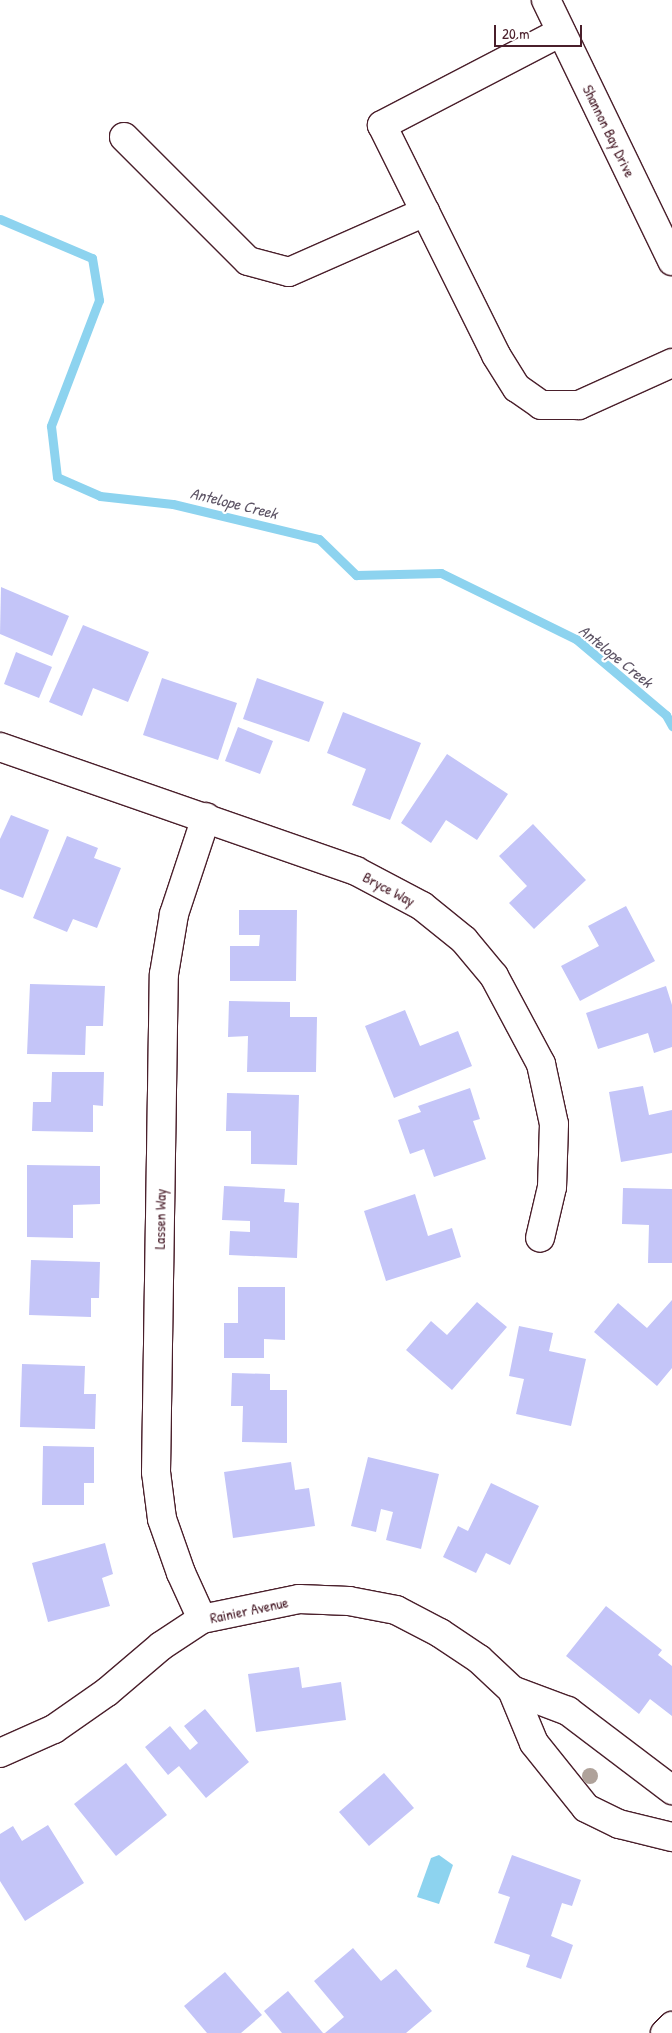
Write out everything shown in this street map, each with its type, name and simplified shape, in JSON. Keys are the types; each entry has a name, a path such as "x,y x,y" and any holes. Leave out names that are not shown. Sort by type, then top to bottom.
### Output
{"street":[{"name":"Shannon Bay Drive","path":"546,0 672,261"},
{"path":"561,32 382,125 496,355 517,388 541,406 579,404 672,363"},
{"path":"124,137 248,261 289,272 425,212"},
{"name":"Bryce Way","path":"0,747 206,816 356,871 422,906 464,940 494,976 541,1064 554,1124 552,1187 540,1238"},
{"name":"Lassen Way","path":"202,1619 181,1574 162,1519 156,1472 164,974 174,914 206,816"},
{"name":"Rainier Avenue","path":"0,1753 54,1729 107,1692 161,1646 202,1619 299,1599 349,1601 396,1610 440,1633 479,1659 512,1690 568,1711 672,1790"},
{"name":"Rainier Avenue","path":"512,1690 534,1743 586,1808 619,1824 672,1837"},
{"path":"666,2033 672,2026"}],"water":[{"path":"439,1855 453,1865 439,1904 417,1897 431,1858"}],"building":[{"path":"1,587 69,616 52,656 0,634"},
{"path":"83,625 149,652 128,702 93,688 82,716 49,702"},
{"path":"16,652 52,667 39,698 4,684"},
{"path":"162,678 237,703 218,760 143,735"},
{"path":"257,678 324,702 309,742 243,719"},
{"path":"343,712 421,743 390,820 352,805 366,769 327,753"},
{"path":"238,727 273,741 260,774 225,761"},
{"path":"447,754 508,794 477,840 446,820 431,843 401,823"},
{"path":"11,815 49,830 23,898 0,889 0,839"},
{"path":"533,824 586,880 534,929 509,903 527,886 499,856"},
{"path":"67,836 98,848 94,858 121,868 97,928 73,919 67,932 33,918"},
{"path":"626,906 655,961 580,1001 561,966 599,946 588,926"},
{"path":"239,910 297,910 296,981 230,981 230,946 259,946 260,935 239,935"},
{"path":"30,984 105,986 103,1026 86,1026 85,1055 27,1054"},
{"path":"666,986 672,1005 672,1047 654,1053 648,1033 598,1049 586,1013"},
{"path":"229,1001 290,1002 290,1017 317,1017 316,1072 247,1072 248,1036 228,1037"},
{"path":"405,1010 420,1046 458,1031 472,1066 394,1098 365,1026"},
{"path":"52,1072 104,1072 103,1106 93,1105 93,1132 32,1131 33,1102 51,1102"},
{"path":"643,1086 649,1115 672,1110 672,1153 621,1162 609,1092"},
{"path":"470,1088 480,1119 473,1121 486,1159 434,1177 424,1149 410,1154 398,1120 421,1112 418,1106"},
{"path":"227,1093 299,1095 297,1165 251,1164 251,1131 226,1131"},
{"path":"27,1165 100,1166 100,1204 73,1205 73,1238 27,1237"},
{"path":"224,1186 285,1189 284,1202 299,1203 297,1258 229,1255 230,1231 250,1232 250,1221 222,1220"},
{"path":"623,1188 672,1189 672,1263 648,1263 649,1225 622,1224"},
{"path":"415,1194 428,1236 452,1228 461,1257 386,1281 364,1211"},
{"path":"31,1260 100,1262 99,1298 91,1298 91,1317 29,1315"},
{"path":"238,1287 285,1287 285,1340 264,1339 264,1358 224,1358 224,1323 238,1323"},
{"path":"672,1300 672,1368 657,1386 594,1332 618,1303 647,1328"},
{"path":"477,1302 507,1327 452,1390 406,1350 431,1321 447,1335"},
{"path":"519,1326 553,1333 549,1351 586,1359 571,1426 516,1414 524,1379 509,1376"},
{"path":"22,1364 85,1366 84,1394 96,1394 95,1429 20,1427"},
{"path":"232,1373 270,1374 270,1390 287,1390 287,1443 242,1442 243,1406 231,1406"},
{"path":"43,1446 94,1447 94,1483 84,1483 84,1505 42,1505"},
{"path":"368,1457 439,1474 421,1549 386,1540 393,1512 381,1509 376,1532 351,1526"},
{"path":"291,1462 295,1490 309,1488 315,1526 233,1538 224,1472"},
{"path":"491,1483 539,1506 510,1565 486,1553 476,1573 443,1557 458,1526 468,1531"},
{"path":"105,1543 113,1574 102,1578 110,1606 48,1622 32,1563"},
{"path":"606,1606 662,1650 658,1655 672,1666 672,1716 650,1699 639,1714 566,1656"},
{"path":"299,1667 302,1688 341,1682 346,1720 256,1732 248,1674"},
{"path":"205,1709 249,1762 206,1798 179,1766 168,1775 145,1747 170,1726 190,1750 198,1743 184,1726"},
{"path":"126,1763 167,1815 116,1856 74,1804"},
{"path":"384,1773 414,1808 369,1846 339,1812"},
{"path":"48,1825 84,1883 25,1921 0,1881 0,1834 13,1826 22,1841"},
{"path":"512,1855 581,1880 572,1906 562,1903 551,1936 573,1945 561,1979 526,1967 530,1955 494,1943 510,1897 498,1893"},
{"path":"353,1948 381,1981 396,1969 432,2011 406,2033 325,2033 344,2017 314,1981"},
{"path":"225,1972 262,2015 241,2033 207,2033 184,2006"},
{"path":"288,1991 323,2033 282,2033 264,2011"}],"waterway":[{"name":"Antelope Creek","path":"0,219 92,258 99,300 51,426 57,477 100,496 173,504 319,539 356,575 441,573 576,639 666,715 672,726"}]}
